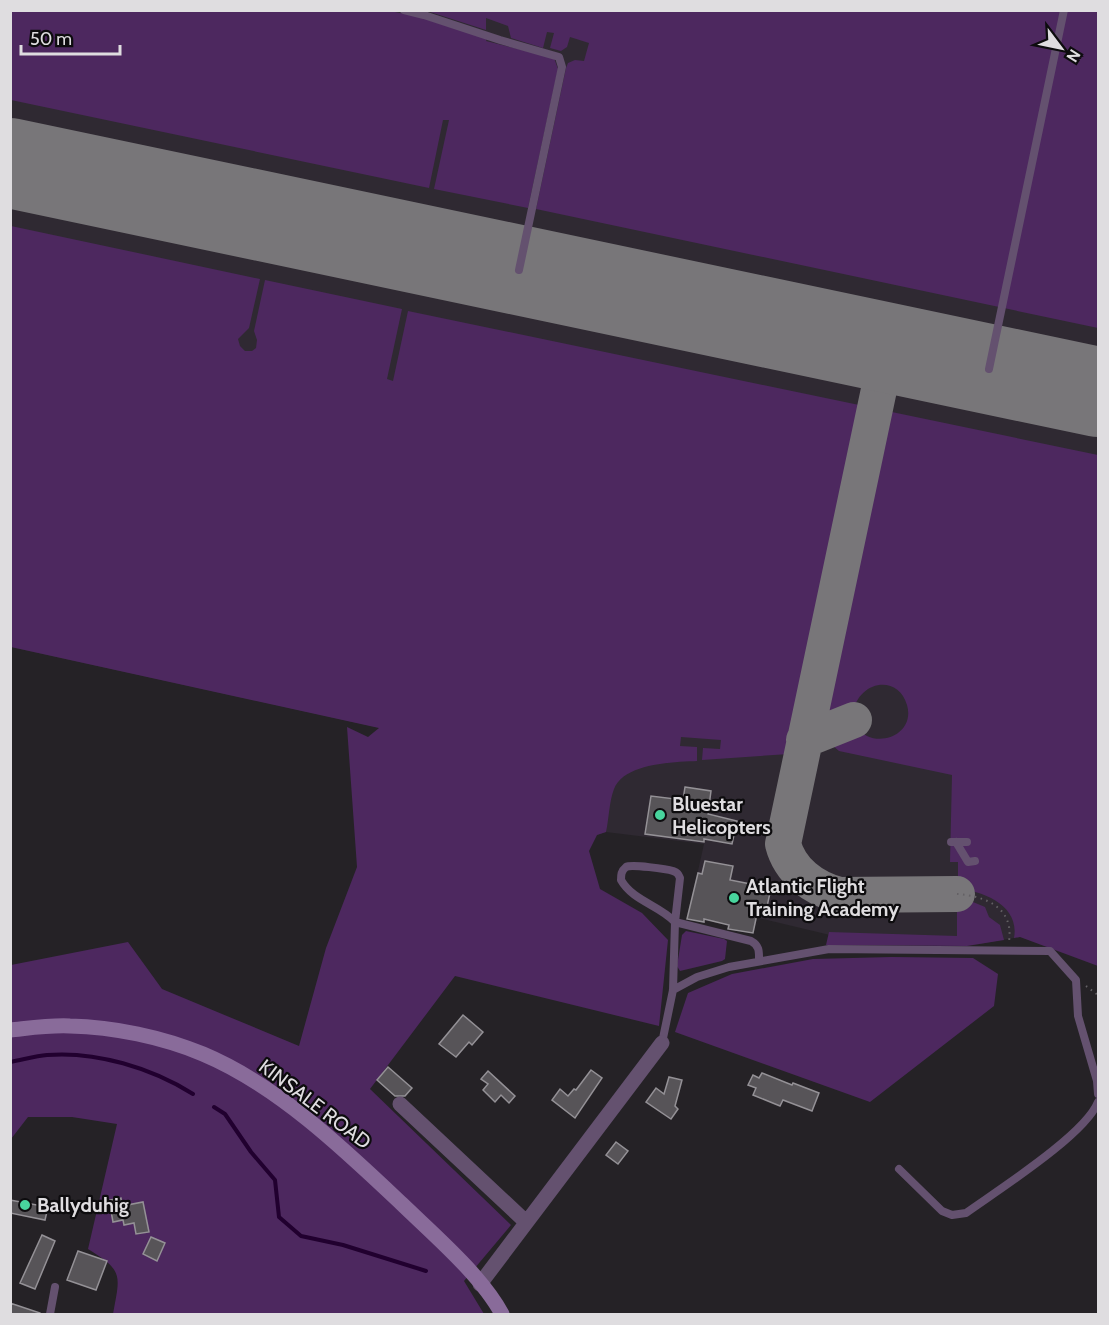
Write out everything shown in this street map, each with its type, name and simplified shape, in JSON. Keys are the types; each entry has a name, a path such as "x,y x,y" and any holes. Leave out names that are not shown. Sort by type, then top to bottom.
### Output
{"main road":[{"name":"KINSALE ROAD","path":"10,1030 69,1026 139,1035 203,1054 236,1071 278,1098 374,1176 450,1250 480,1284 502,1314"}],"street":[{"path":"480,1284 663,1043"},
{"path":"400,1104 526,1222"}],"lane":[{"path":"404,10 559,57 562,67 519,270"},
{"path":"989,369 1064,10"},
{"path":"967,842 953,842 968,862 975,861"},
{"path":"663,1043 673,990 675,922 680,878 672,871 631,865 624,868 621,880 631,893 668,914 675,922 752,941 759,949 759,961"},
{"path":"673,990 697,977 729,967 829,949 1050,951 1076,980 1078,1016 1097,1081 1098,1094"},
{"path":"898,1169 942,1211 952,1215 966,1213 1060,1144 1095,1112 1098,1102"},
{"path":"50,1314 55,1287"}],"path":[{"path":"957,894 972,895 987,901 1004,913 1010,926 1007,951"}],"shaded area":[{"path":"11,11 1098,11 1098,725 1020,937 979,944 830,935 691,902 704,844 606,832 597,835 380,728 11,647"},
{"path":"11,11 395,11 422,17 487,38 486,41 554,58 558,69 528,208 434,189 449,120 443,120 429,188 11,100"},
{"path":"427,11 1098,11 1098,328 536,209 566,68 568,63 575,60 584,61 589,43 570,37 567,47 561,51 550,48 554,33 547,32 543,48 511,38 508,26 486,18 486,30"},
{"path":"11,226 260,279 249,328 238,339 245,351 252,351 256,348 257,340 254,331 265,280 402,309 387,379 393,381 408,311 864,406 789,754 702,760 703,748 720,749 721,740 681,737 680,746 697,747 697,761 651,766 639,769 619,780 612,794 606,832 597,835 589,851 600,889 642,913 668,940 659,1026 455,976 370,1089 511,1225 464,1281 484,1314 113,1314 117,1275 108,1263 88,1249 117,1124 72,1117 28,1117 11,1139 11,965 128,942 162,989 299,1046 326,948 357,867 347,727 368,737 379,728 11,647"},
{"path":"887,411 1098,455 1098,966 1020,937 1014,938 1011,917 998,902 979,893 958,889 958,862 950,862 952,775 839,751 824,738 856,727 873,738 892,737 900,732 908,716 907,705 902,695 895,688 878,685 862,694 853,714 848,717 821,727 819,719"},
{"path":"957,900 973,902 985,907 989,917 1000,925 1004,940 967,946 826,945 829,932 957,936"},
{"path":"686,931 727,941 725,959 680,971 677,966 682,935"},
{"path":"973,958 998,974 994,1006 870,1102 675,1032 688,993 732,974 813,959"}],"building":[{"path":"685,787 711,791 708,814 737,821 732,844 645,834 651,796 683,800"},
{"path":"705,861 733,866 730,880 771,888 765,916 757,914 753,933 728,929 729,925 704,919 704,922 687,919 698,873 702,874"},
{"path":"463,1015 483,1032 472,1045 469,1042 456,1057 439,1044"},
{"path":"388,1067 412,1088 405,1096 395,1096 377,1080"},
{"path":"591,1070 602,1078 575,1118 552,1100 560,1089 568,1096 574,1089 576,1090"},
{"path":"488,1071 515,1096 509,1103 501,1095 495,1102 483,1090 488,1084 481,1079"},
{"path":"762,1073 819,1093 812,1111 783,1100 780,1106 753,1095 756,1088 748,1085 753,1075 759,1078"},
{"path":"669,1077 682,1080 675,1106 678,1109 671,1119 646,1102 656,1088 664,1094"},
{"path":"616,1142 628,1151 618,1164 606,1155"},
{"path":"121,1198 122,1206 143,1202 149,1232 136,1234 134,1223 124,1225 123,1220 113,1222 109,1200"},
{"name":"Ballyduhig","path":"10,1200 48,1207 45,1220 10,1213"},
{"path":"42,1235 55,1241 35,1289 20,1283"},
{"path":"151,1237 165,1243 157,1261 143,1254"},
{"path":"78,1251 107,1261 96,1290 67,1280"},
{"path":"10,1303 40,1313 40,1314 10,1314"}],"waterway":[{"path":"10,1062 38,1056 66,1054 104,1059 160,1076 193,1094"},
{"path":"214,1107 225,1114 251,1152 275,1180 279,1217 301,1236 343,1245 426,1271"}],"taxiway":[{"path":"855,340 872,357 878,367 881,380 783,844 791,862 804,877 820,888 839,895 957,894"},
{"path":"881,380 899,364 922,354"},
{"path":"804,740 854,720"}],"runway":[{"path":"10,163 1098,392"}],"place":[{"name":"Bluestar Helicopters","path":"660,815"},
{"name":"Atlantic Flight Training Academy","path":"734,898"},
{"name":"Ballyduhig","path":"25,1205"}]}
